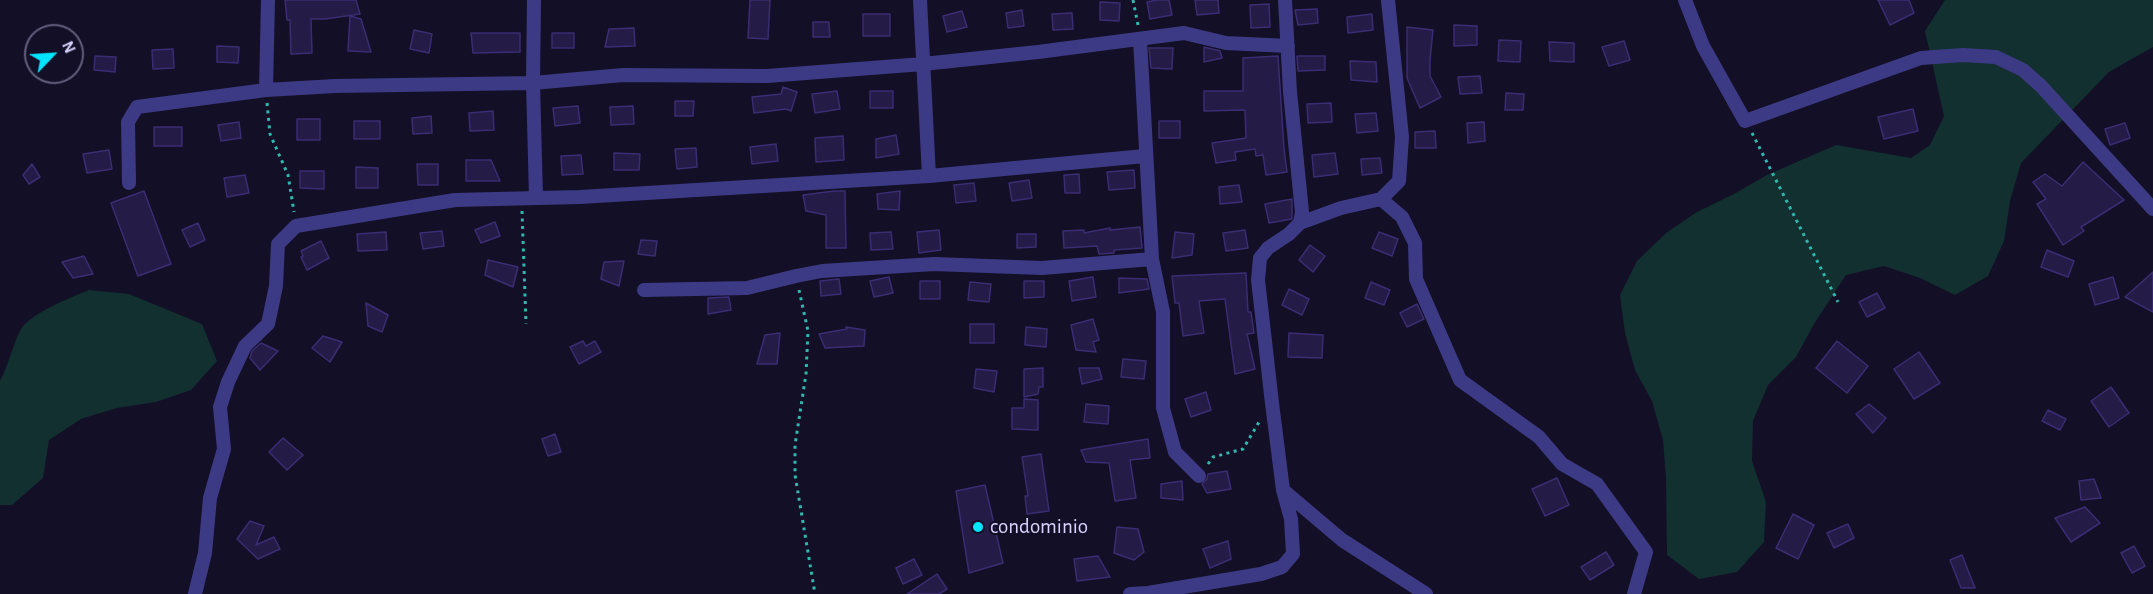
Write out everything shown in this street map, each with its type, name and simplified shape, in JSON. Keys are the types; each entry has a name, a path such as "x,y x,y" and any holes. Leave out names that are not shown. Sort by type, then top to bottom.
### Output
{"street":[{"path":"266,90 268,0"},
{"path":"534,0 533,83 536,197"},
{"path":"920,0 929,176"},
{"path":"1285,0 1297,179 1302,212 1300,223"},
{"path":"1130,594 1216,583 1261,574 1282,567 1293,554 1291,519 1283,490 1271,399 1258,280 1260,258 1268,248 1289,234 1300,223 1341,208 1381,199 1399,181 1402,136 1388,0"},
{"path":"1685,0 1702,46 1745,121 1921,58 1963,55 1996,57 2023,70 2041,86 2153,209"},
{"path":"129,183 128,122 137,107 266,90 335,86 533,83 623,75 767,76 923,64 1184,33 1226,43 1288,46"},
{"path":"1140,39 1152,259 1163,312 1161,369 1163,408 1174,452 1198,476"},
{"path":"195,594 205,553 210,498 224,449 220,406 228,382 245,346 268,324 276,286 278,244 296,226 455,200 592,196 929,176 1145,156"},
{"path":"1381,199 1402,217 1415,243 1416,279 1460,380 1539,437 1562,464 1597,484 1646,552 1634,594"},
{"path":"644,290 747,288 822,271 934,264 1042,268 1152,259"},
{"path":"1283,490 1342,540 1426,594"}],"path":[{"path":"1133,0 1140,39"},
{"path":"266,90 270,134 288,175 296,226"},
{"path":"1745,121 1838,302"},
{"path":"521,197 526,324"},
{"path":"796,276 808,331 806,374 795,445 795,476 814,594"},
{"path":"1198,476 1213,457 1243,449 1271,399"}],"green space":[{"path":"1945,0 2153,0 2153,47 2109,72 2021,163 2010,201 2004,241 1988,276 1955,295 1920,278 1884,266 1846,275 1814,324 1796,357 1768,385 1753,421 1752,461 1766,502 1764,542 1737,572 1699,579 1667,555 1663,440 1652,401 1635,370 1625,333 1620,295 1637,261 1666,233 1697,212 1767,175 1836,145 1911,158 1930,145 1944,116 1925,31"},
{"path":"89,290 129,294 202,324 217,361 191,390 156,402 117,408 81,419 49,440 43,478 12,505 0,505 0,381 18,335 33,317"}],"building":[{"path":"285,0 356,0 360,14 311,19 312,53 291,54 290,20 287,20"},
{"path":"750,0 770,0 768,39 748,38"},
{"path":"1169,0 1172,15 1150,19 1147,2"},
{"path":"1195,0 1218,0 1219,13 1197,15"},
{"path":"1878,0 1909,0 1914,13 1890,25"},
{"path":"1100,2 1120,3 1119,21 1100,20"},
{"path":"1269,4 1270,27 1251,28 1250,5"},
{"path":"1317,9 1318,23 1298,25 1295,10"},
{"path":"1022,10 1024,26 1008,28 1006,13"},
{"path":"962,11 967,27 947,32 943,16"},
{"path":"1072,13 1073,29 1053,30 1052,14"},
{"path":"863,14 890,14 890,36 863,36"},
{"path":"1372,14 1373,30 1348,33 1347,17"},
{"path":"350,16 361,19 371,52 348,51"},
{"path":"813,22 829,22 830,37 813,37"},
{"path":"1454,25 1477,26 1477,45 1454,46"},
{"path":"1407,27 1433,30 1430,76 1441,97 1420,108 1407,78"},
{"path":"634,28 635,46 605,47 609,29"},
{"path":"414,30 432,34 429,53 410,49"},
{"path":"471,33 520,33 520,52 473,53"},
{"path":"552,33 574,33 574,48 552,48"},
{"path":"1499,40 1521,41 1520,62 1498,61"},
{"path":"1624,41 1630,60 1609,66 1602,47"},
{"path":"1549,42 1574,43 1574,62 1550,61"},
{"path":"217,46 239,47 238,63 217,62"},
{"path":"1204,47 1220,51 1222,58 1204,62"},
{"path":"1149,48 1173,48 1172,69 1151,68"},
{"path":"173,49 174,68 153,69 152,50"},
{"path":"95,56 116,57 115,72 94,70"},
{"path":"1278,56 1287,172 1266,175 1263,155 1256,156 1255,149 1235,152 1236,160 1216,163 1212,143 1246,138 1245,110 1204,111 1204,91 1243,91 1243,58"},
{"path":"1297,56 1325,56 1325,70 1298,71"},
{"path":"1350,61 1376,62 1377,82 1351,80"},
{"path":"1480,76 1482,93 1460,94 1458,77"},
{"path":"783,87 797,92 791,111 786,109 754,113 752,97 781,94"},
{"path":"837,91 840,109 815,113 812,94"},
{"path":"870,91 893,91 893,108 870,108"},
{"path":"1506,93 1524,94 1523,110 1505,110"},
{"path":"675,101 694,101 693,116 675,116"},
{"path":"1331,103 1332,122 1308,123 1307,104"},
{"path":"578,106 580,123 555,126 553,108"},
{"path":"633,106 634,124 611,125 610,107"},
{"path":"1913,109 1918,131 1884,139 1878,117"},
{"path":"493,111 494,130 470,131 469,113"},
{"path":"1376,113 1378,131 1357,133 1355,114"},
{"path":"431,116 432,133 413,134 412,118"},
{"path":"297,119 320,119 320,140 297,140"},
{"path":"354,121 380,121 380,139 354,139"},
{"path":"1159,121 1180,121 1180,138 1159,138"},
{"path":"239,122 241,138 221,141 218,125"},
{"path":"1484,122 1485,141 1468,143 1467,123"},
{"path":"2125,123 2130,138 2110,145 2105,129"},
{"path":"154,127 182,127 182,146 154,146"},
{"path":"1435,131 1436,148 1415,148 1415,132"},
{"path":"896,135 899,154 876,158 876,139"},
{"path":"843,136 844,160 816,162 815,138"},
{"path":"776,144 778,161 752,164 750,147"},
{"path":"696,148 697,167 677,169 675,149"},
{"path":"109,150 112,169 87,173 83,154"},
{"path":"614,153 640,154 639,170 614,170"},
{"path":"1335,153 1338,174 1314,177 1312,155"},
{"path":"581,155 583,174 562,175 561,156"},
{"path":"1380,158 1382,173 1362,175 1361,159"},
{"path":"466,160 491,160 500,181 466,181"},
{"path":"2083,162 2124,200 2081,227 2084,231 2063,245 2037,204 2046,199 2033,182 2045,174 2062,186"},
{"path":"32,164 40,177 29,184 23,175"},
{"path":"417,164 438,164 438,185 418,185"},
{"path":"356,167 378,168 378,188 356,188"},
{"path":"1134,170 1135,188 1109,190 1107,172"},
{"path":"300,171 324,171 324,189 300,188"},
{"path":"1079,174 1080,193 1065,193 1064,175"},
{"path":"245,175 249,193 227,197 224,178"},
{"path":"1029,180 1032,198 1012,201 1009,183"},
{"path":"974,183 976,201 956,203 954,185"},
{"path":"1239,185 1242,202 1220,204 1219,187"},
{"path":"144,191 171,264 138,276 111,203"},
{"path":"845,191 846,248 826,248 826,215 806,211 803,195"},
{"path":"900,191 899,210 878,209 877,194"},
{"path":"1292,199 1292,219 1269,223 1265,204"},
{"path":"495,222 500,236 481,243 475,230"},
{"path":"198,223 205,240 190,247 182,230"},
{"path":"1140,227 1142,248 1114,250 1114,253 1099,254 1097,246 1064,248 1063,231 1084,230 1084,233 1110,228 1110,230"},
{"path":"939,230 941,250 919,253 917,232"},
{"path":"1245,230 1248,248 1226,251 1223,233"},
{"path":"442,231 444,246 423,249 420,233"},
{"path":"386,232 387,250 358,251 357,234"},
{"path":"891,232 893,249 871,250 870,233"},
{"path":"1175,232 1194,234 1192,255 1172,258"},
{"path":"1379,232 1398,239 1392,256 1372,248"},
{"path":"1017,234 1036,234 1036,247 1017,248"},
{"path":"641,240 657,241 655,256 638,254"},
{"path":"321,241 329,258 307,270 301,257 303,256 301,251"},
{"path":"1310,245 1325,256 1313,272 1299,260"},
{"path":"2047,250 2074,261 2068,277 2041,267"},
{"path":"84,256 93,274 73,278 62,262"},
{"path":"488,260 518,267 513,287 485,275"},
{"path":"624,261 619,286 601,279 604,262"},
{"path":"2153,272 2153,312 2125,297"},
{"path":"1246,273 1248,312 1251,312 1254,333 1247,334 1255,369 1235,374 1225,299 1199,301 1204,333 1183,336 1179,303 1175,303 1172,276"},
{"path":"889,277 893,293 874,297 870,281"},
{"path":"1093,277 1096,297 1072,301 1069,281"},
{"path":"2113,277 2119,298 2095,305 2089,284"},
{"path":"1119,278 1147,279 1149,289 1119,293"},
{"path":"839,279 841,294 821,296 820,281"},
{"path":"920,281 940,281 940,299 920,299"},
{"path":"1024,281 1044,281 1044,297 1024,298"},
{"path":"970,282 991,284 989,302 968,300"},
{"path":"1371,282 1390,290 1384,305 1365,298"},
{"path":"1289,289 1309,299 1302,315 1282,305"},
{"path":"1877,293 1885,308 1867,317 1859,302"},
{"path":"729,297 731,310 708,314 708,298"},
{"path":"366,303 388,315 382,332 368,326"},
{"path":"1417,304 1424,319 1407,327 1400,313"},
{"path":"1093,319 1099,340 1093,342 1096,352 1076,350 1071,325"},
{"path":"970,324 994,324 994,343 970,343"},
{"path":"846,327 865,330 864,346 825,348 819,334 847,329"},
{"path":"1026,327 1047,329 1046,347 1025,345"},
{"path":"780,333 777,364 757,364 765,335"},
{"path":"1289,333 1323,335 1322,358 1288,357"},
{"path":"323,336 342,342 330,362 312,348"},
{"path":"583,341 586,346 595,341 601,352 579,364 570,347"},
{"path":"1837,341 1868,366 1847,393 1816,368"},
{"path":"261,343 278,351 260,370 250,358 252,351"},
{"path":"1919,352 1940,383 1914,399 1894,369"},
{"path":"1123,359 1146,361 1144,379 1121,377"},
{"path":"1043,368 1043,387 1039,387 1038,394 1024,397 1024,369"},
{"path":"1079,368 1099,368 1102,379 1082,384"},
{"path":"976,369 997,371 994,392 974,388"},
{"path":"2111,387 2129,413 2109,427 2091,401"},
{"path":"1206,392 1211,410 1191,417 1185,399"},
{"path":"1024,399 1038,400 1038,430 1012,429 1012,408 1024,408"},
{"path":"1086,404 1109,406 1108,424 1084,422"},
{"path":"1869,404 1886,418 1873,433 1856,414"},
{"path":"2048,410 2066,419 2060,430 2042,421"},
{"path":"555,434 561,452 548,456 542,439"},
{"path":"283,438 303,455 287,470 269,452"},
{"path":"1148,439 1150,458 1130,460 1136,498 1115,501 1109,463 1086,462 1081,450"},
{"path":"1041,454 1049,511 1027,514 1025,496 1028,496 1022,457"},
{"path":"1227,471 1231,489 1207,493 1202,484 1208,474"},
{"path":"1557,478 1569,505 1545,516 1532,489"},
{"path":"2094,479 2101,498 2081,500 2079,481"},
{"path":"1182,481 1183,500 1161,498 1161,484"},
{"name":"condominio","path":"985,485 1003,563 969,573 956,491"},
{"path":"2085,507 2100,523 2071,542 2055,518"},
{"path":"1793,514 1814,525 1798,559 1776,548"},
{"path":"250,521 264,526 256,545 274,537 280,549 258,559 237,539"},
{"path":"1848,524 1854,538 1834,548 1827,533"},
{"path":"1117,527 1138,529 1144,552 1134,560 1114,553"},
{"path":"1228,541 1231,559 1210,568 1203,549"},
{"path":"2134,546 2145,566 2132,573 2121,553"},
{"path":"1606,552 1614,565 1590,580 1581,567"},
{"path":"1962,555 1975,588 1961,588 1950,560"},
{"path":"1098,556 1110,577 1077,581 1074,559"},
{"path":"914,559 922,575 903,584 896,568"},
{"path":"937,574 947,589 939,594 907,594"}],"place":[{"name":"condominio","path":"978,527"}]}
